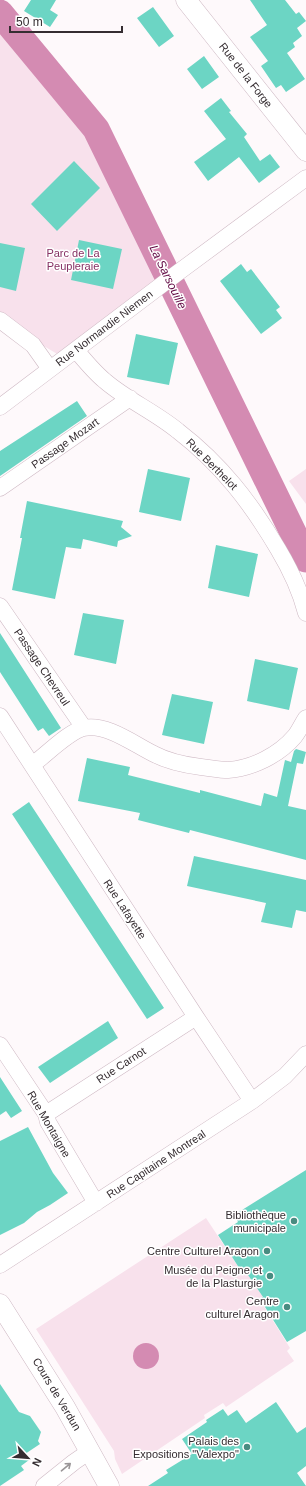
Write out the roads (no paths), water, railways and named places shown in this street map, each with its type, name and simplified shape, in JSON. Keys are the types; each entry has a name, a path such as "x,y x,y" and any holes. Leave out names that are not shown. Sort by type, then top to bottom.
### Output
{"main road":[{"name":"Rue de la Forge","path":"186,0 306,151"},
{"name":"Cours de Verdun","path":"0,1304 54,1388 109,1486"}],"street":[{"name":"Rue Normandie Niemen","path":"0,407 158,287 306,178"},
{"path":"0,320 33,345 50,369"},
{"name":"Rue Berthelot","path":"76,350 105,382 178,430 208,456 235,486 256,512 291,572 303,601 306,613"},
{"name":"Passage Mozart","path":"0,488 130,398"},
{"name":"Passage Chevreul","path":"0,606 84,728"},
{"path":"32,765 75,732 84,728 93,728 118,735 156,755 188,766 227,770 246,767 279,751 295,736 306,718"},
{"name":"Rue Lafayette","path":"1,721 32,765 252,1101"},
{"name":"Rue Carnot","path":"46,1114 196,1017"},
{"name":"Rue Montaigne","path":"0,1045 46,1114 48,1122 96,1203"},
{"name":"Rue Capitaine Montreal","path":"0,1265 252,1101 285,1076 306,1054"},
{"path":"44,1486 90,1451"}],"waterway":[{"name":"La Sarsouille","path":"0,13 96,129 306,559"}],"place":[{"name":"Bibliothèque municipale","path":"294,1221"},
{"name":"Centre Culturel Aragon","path":"267,1251"},
{"name":"Musée du Peigne et de la Plasturgie","path":"270,1276"},
{"name":"Centre culturel Aragon","path":"287,1307"},
{"name":"Palais des Expositions \"Valexpo\"","path":"247,1447"}],"park label":[{"name":"Parc de La Peupleraie","path":"73,259"}]}
